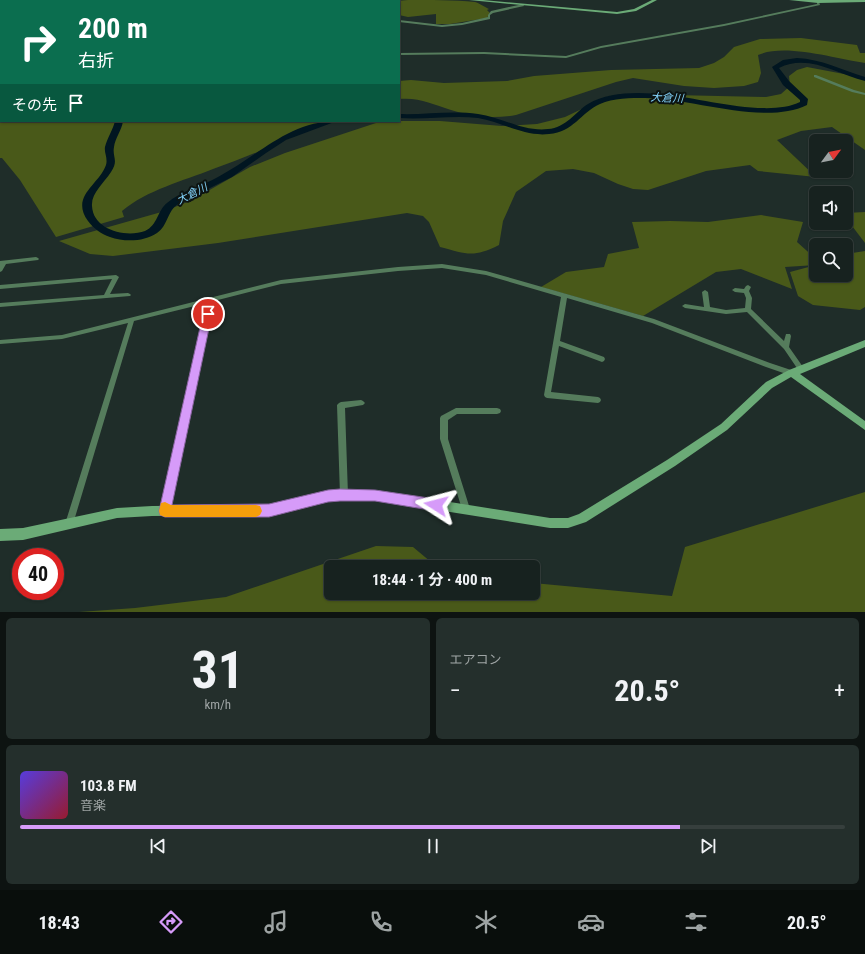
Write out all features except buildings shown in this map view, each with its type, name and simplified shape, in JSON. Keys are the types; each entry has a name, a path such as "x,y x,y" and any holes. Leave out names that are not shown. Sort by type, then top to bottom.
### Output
{"street":[{"path":"471,0 622,13 636,10 655,0"},
{"path":"791,0 818,2 865,1"},
{"path":"400,54 484,52 566,57 601,46 724,25 819,4 818,2"},
{"path":"400,21 442,26 452,25 489,18 489,15 492,12 523,5"},
{"path":"815,76 853,91 865,94"},
{"path":"0,270 2,263 36,259"},
{"path":"0,342 62,337 281,282 398,269 442,266 486,273 654,321 768,365 797,371"},
{"path":"0,287 116,277 106,297"},
{"path":"735,290 747,289 749,298 748,310"},
{"path":"705,292 707,309"},
{"path":"0,305 128,296"},
{"path":"564,296 547,395 598,400"},
{"path":"165,511 211,299"},
{"path":"685,306 726,312 748,310 786,347 797,371 865,426"},
{"path":"69,524 132,319"},
{"path":"786,347 788,336"},
{"path":"556,342 602,360"},
{"path":"0,535 23,534 117,513 269,510 328,496 344,495 375,496 550,523 568,523 582,518 671,463 718,431 769,385 797,371 865,343"},
{"path":"344,495 341,405 361,403"},
{"path":"466,510 444,439 444,418 456,411 497,411"}],"green space":[{"path":"450,0 475,2 489,9 487,10 490,13 487,18 450,24 436,24 436,14 408,17 400,15 400,1"},
{"path":"801,38 857,45 860,53 865,53 865,63 796,51 769,52 758,55 761,73 758,82 744,86 714,88 684,86 633,78 616,82 516,115 499,117 483,117 459,112 419,100 400,99 400,81 411,80 444,83 507,81 534,76 611,70 699,68 714,63 724,57 734,47 760,39"},
{"path":"807,67 865,78 865,150 853,142 853,134 842,134 832,127 801,131 777,140 809,170 809,176 758,171 750,165 706,171 648,190 633,189 594,173 573,169 546,171 516,192 503,221 499,245 483,252 470,254 440,247 429,222 423,216 407,213 218,243 113,256 90,254 59,241 165,211 192,200 250,167 285,153 376,123 400,121 440,121 502,126 537,124 565,117 609,96 628,94 766,97 781,94 790,86 789,76 797,70"},
{"path":"0,122 324,122 228,164 178,182 143,197 122,211 124,217 56,237 20,180 2,158 0,158"},
{"path":"865,212 865,243 853,227 853,213"},
{"path":"761,215 803,222 797,242 809,253 809,265 785,267 792,289 741,269 716,272 643,316 541,287 566,272 604,267 608,254 639,248 632,222 708,222"},
{"path":"865,251 865,307 860,310 813,305 798,296 790,272 809,267 809,282 853,282 853,253"},
{"path":"865,492 865,612 79,612 135,608 226,597 324,564 324,600 540,600 540,584 672,596 685,547"},
{"path":"376,546 413,547 429,560 335,560"}],"waterway":[{"name":"大倉川","path":"400,116 478,116 521,128 539,132 548,132 566,127 590,106 598,102 627,96 666,97 763,110 779,110 794,107 804,103 804,99 786,83 775,67 786,62 797,60 820,63 865,79"},
{"name":"大倉川","path":"119,122 109,146 111,164 90,194 87,205 90,217 99,227 110,234 122,237 139,236 149,233 158,227 170,205 229,175 284,138 330,122"}],"slow traffic":[{"path":"165,508 165,511 256,511"}],"route":[{"path":"208,314 165,511 269,510 328,496 340,495 375,496 436,505"}]}
